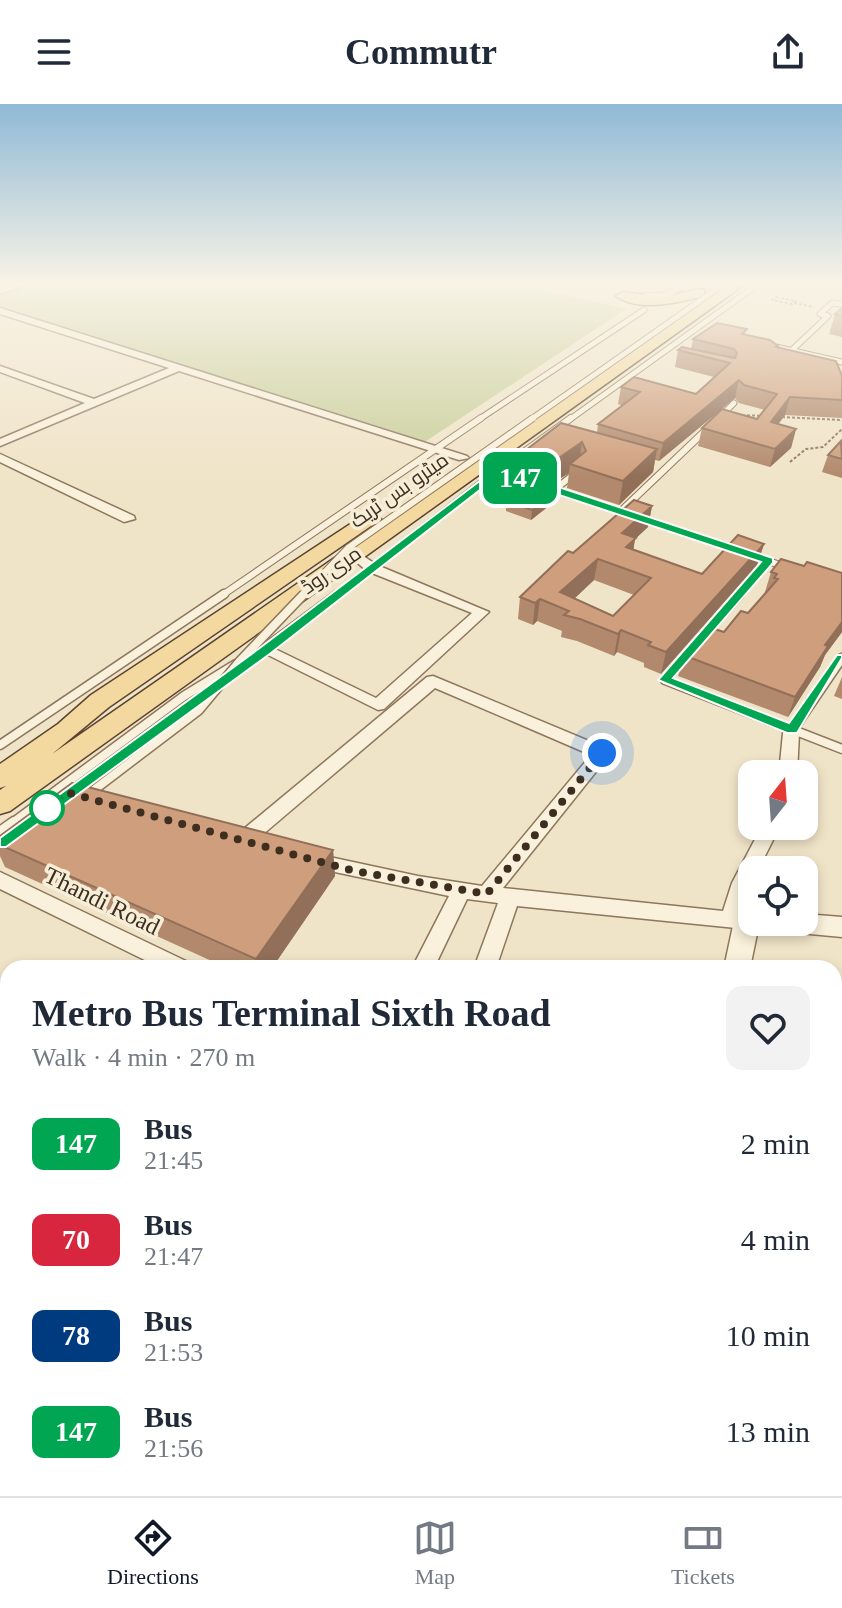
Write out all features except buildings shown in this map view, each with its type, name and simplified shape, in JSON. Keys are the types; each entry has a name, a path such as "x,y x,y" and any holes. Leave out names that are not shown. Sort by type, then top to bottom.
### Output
{"main road":[{"name":"مری روڈ","path":"0,778 67,730 100,701 463,458 641,347"},
{"name":"مری روڈ","path":"0,804 644,347"},
{"path":"0,759 51,725 100,701"},
{"path":"0,823 105,742 134,708"}],"street":[{"path":"112,347 463,458"},
{"path":"0,443 177,368"},
{"path":"0,369 95,403"},
{"path":"0,458 129,519"},
{"path":"266,650 378,705 482,612 372,568 354,554"},
{"path":"269,850 234,840 433,681 602,753 487,894"},
{"path":"789,760 791,731"},
{"path":"75,797 112,805"},
{"path":"297,857 354,871 487,894 738,920"},
{"name":"Thandi Road","path":"0,880 165,960"},
{"path":"427,960 462,890"},
{"path":"488,960 510,897"},
{"path":"818,925 842,927"},
{"path":"739,960 745,936"}],"lane":[{"name":"میٹرو بس ٹریک","path":"75,797 199,710 239,662 348,548 624,347"},
{"path":"0,745 438,450 446,441 637,347"},
{"path":"0,842 75,797 498,471 646,347"},
{"path":"666,347 672,357"},
{"path":"682,347 688,350"},
{"path":"778,347 842,362"},
{"path":"792,350 795,347"},
{"path":"620,512 734,403"},
{"path":"650,465 664,469"},
{"path":"498,471 798,570"},
{"path":"554,490 578,471"},
{"path":"769,561 665,680 842,749"},
{"path":"791,731 838,672 842,658"},
{"name":"میٹرو بس ٹریک","path":"0,832 184,696 239,662"}],"path":[{"path":"723,414 767,416"},
{"path":"782,417 842,420"},
{"path":"790,462 803,451 823,447 842,429"}],"green space":[{"path":"113,347 569,347 420,445"}],"bus line":[{"name":"147","path":"0,842 266,650 498,471 769,561 665,680 792,729 842,658"}],"route":[{"path":"47,808 69,793 354,871 487,894 602,753"}]}
